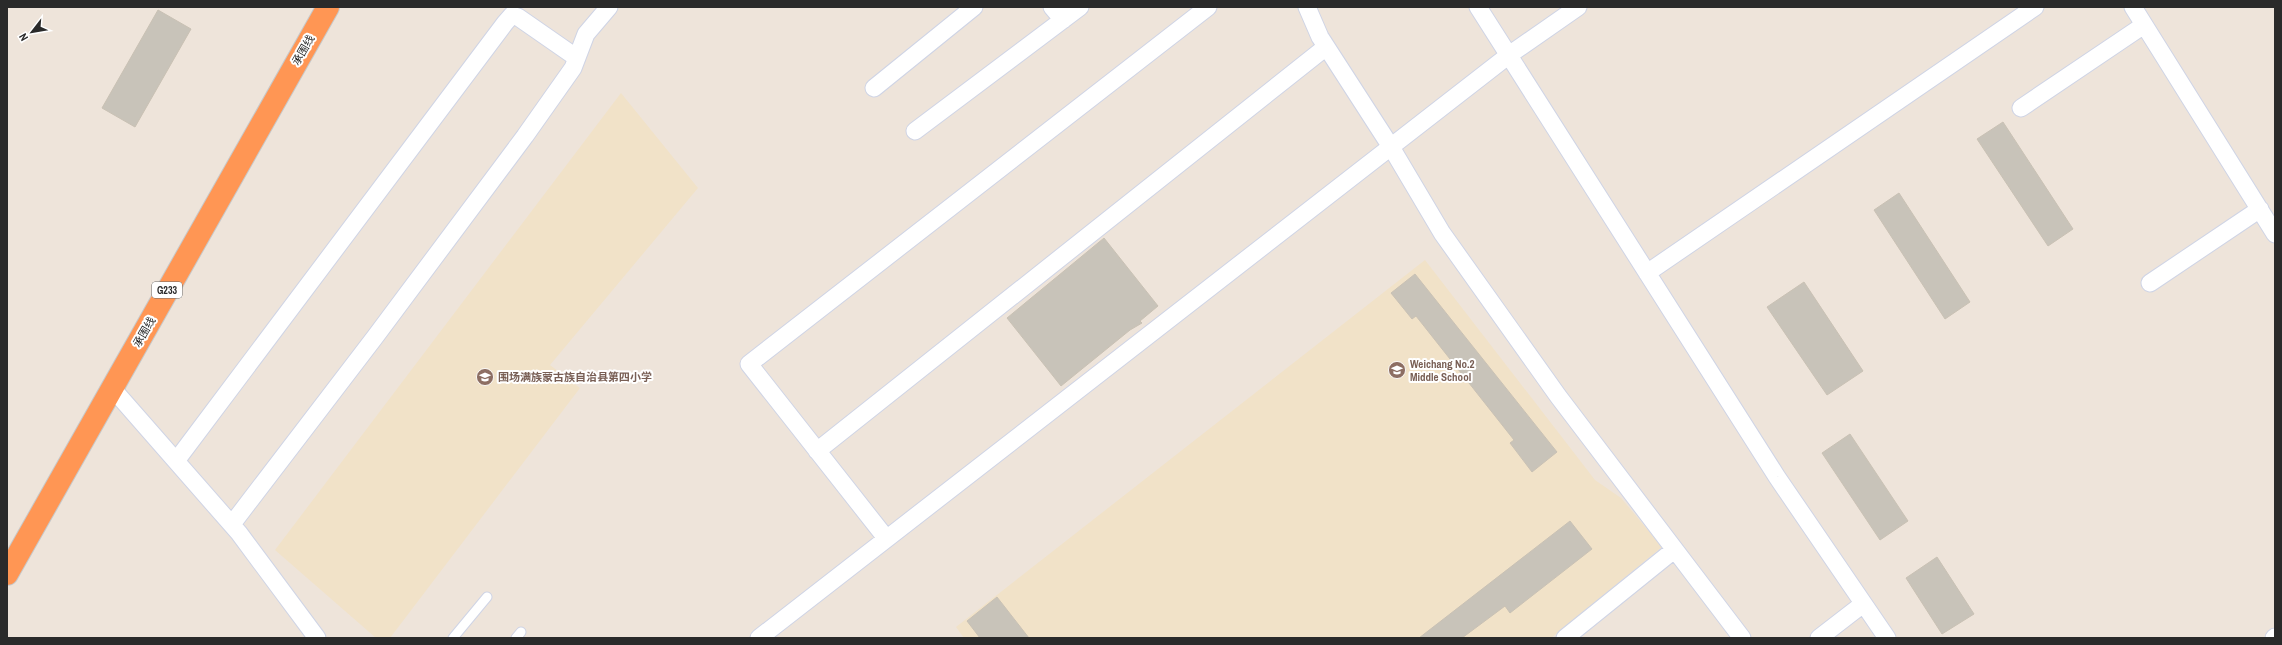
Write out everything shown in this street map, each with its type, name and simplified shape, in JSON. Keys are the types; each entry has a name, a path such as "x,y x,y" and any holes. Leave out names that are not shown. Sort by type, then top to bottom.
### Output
{"highway":[{"name":"承围线","path":"7,574 328,7"}],"street":[{"path":"232,524 375,337 525,136 573,68 586,34 609,7"},
{"path":"874,88 974,7"},
{"path":"915,131 1058,13 1080,7"},
{"path":"886,538 749,364 1208,7"},
{"path":"1307,7 1326,47 1391,147 1451,245 1558,396 1742,638"},
{"path":"1478,7 1777,477 1887,638"},
{"path":"759,638 1509,56 1578,7"},
{"path":"1647,273 2035,7"},
{"path":"2132,7 2275,234"},
{"path":"176,461 508,19 512,15 518,17 576,58"},
{"path":"2021,108 2144,26"},
{"path":"817,451 1326,47"},
{"path":"2150,283 2260,209"},
{"path":"112,388 232,524 317,638"},
{"path":"1565,638 1674,550"},
{"path":"1819,638 1863,604"}],"lane":[{"path":"453,638 487,597"}],"shaded area":[{"name":"围场满族蒙古族自治县第四小学","path":"621,93 698,188 550,365 580,388 390,638 376,638 275,550"},
{"name":"Weichang No.2 Middle School","path":"1425,260 1595,480 1621,498 1662,547 1551,638 964,638 956,627"}],"building":[{"path":"158,10 191,29 135,127 102,108"},
{"path":"2003,122 2073,229 2048,246 1977,139"},
{"path":"1899,193 1970,302 1945,319 1874,210"},
{"path":"1104,238 1158,306 1140,321 1142,323 1130,330 1061,386 1007,318"},
{"path":"1415,274 1557,452 1532,472 1510,443 1514,440 1416,316 1412,319 1391,293"},
{"path":"1804,282 1863,371 1827,395 1767,307"},
{"path":"1850,434 1908,521 1880,540 1822,453"},
{"path":"1570,521 1592,549 1510,613 1505,606 1462,638 1419,638"},
{"path":"1937,557 1974,614 1942,634 1906,578"},
{"path":"997,597 1029,638 980,638 967,621"}],"place":[{"name":"Weichang No.2 Middle School","path":"1397,370"},
{"name":"围场满族蒙古族自治县第四小学","path":"485,377"}]}
